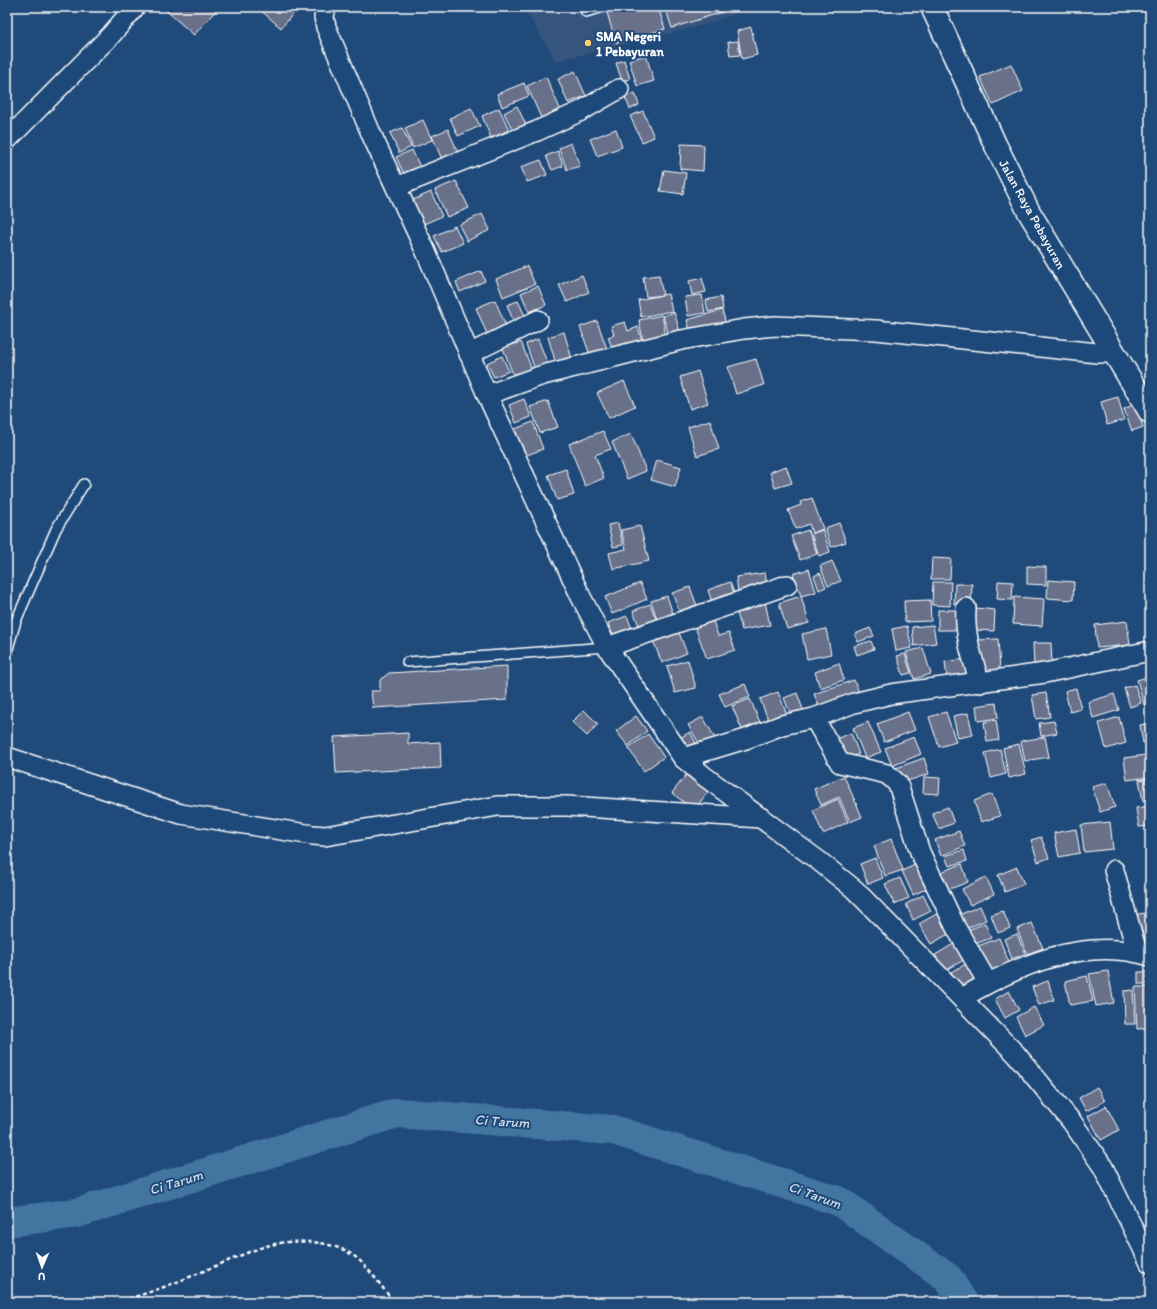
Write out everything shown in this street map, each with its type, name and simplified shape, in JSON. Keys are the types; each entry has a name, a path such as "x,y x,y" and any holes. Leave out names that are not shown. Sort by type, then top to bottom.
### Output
{"main road":[{"name":"Jalan Raya Pebayuran","path":"932,7 995,144 1030,212 1113,353 1150,412"}],"street":[{"path":"7,140 111,34 134,7"},
{"path":"326,7 324,17 326,27 487,395 577,588 607,647 683,758 704,776 762,818 854,889 1016,1054 1072,1122 1103,1167 1150,1263"},
{"path":"396,186 537,132 581,111 619,89"},
{"path":"469,354 538,320"},
{"path":"487,395 543,375 675,341 744,329 775,326 876,330 1097,353 1113,353"},
{"path":"607,647 787,584"},
{"path":"966,608 965,624 971,657 980,683"},
{"path":"683,758 746,739 782,725 814,718 854,703 891,694 1045,673 1150,651"},
{"path":"814,718 840,763 887,774 898,784 920,852 956,928 988,983"},
{"path":"7,757 181,814 325,836 498,806 516,805 567,806 762,818"},
{"path":"962,998 988,983 1034,963 1063,953 1116,949 1144,954 1114,870"}],"lane":[{"path":"586,12 604,7"},
{"path":"7,652 16,621 56,529 84,484"},
{"path":"407,662 607,647"}],"path":[{"path":"115,1302 203,1271 252,1251 275,1244 295,1243 329,1246 343,1250 355,1256 394,1302"}],"shaded area":[{"name":"SMA Negeri 1 Pebayuran","path":"526,7 754,7 708,24 556,61 526,12"}],"building":[{"path":"162,7 219,7 194,35"},
{"path":"257,7 299,7 281,28"},
{"path":"614,7 658,7 665,29 616,43 606,9"},
{"path":"665,7 738,7 672,28"},
{"path":"751,27 757,55 742,59 737,31"},
{"path":"738,41 740,55 730,56 728,42"},
{"path":"646,55 654,81 637,86 629,60"},
{"path":"624,60 630,79 622,81 616,63"},
{"path":"1011,64 1023,91 993,105 980,77"},
{"path":"575,71 586,96 568,103 558,79"},
{"path":"546,77 561,111 542,120 527,86"},
{"path":"524,83 529,96 502,107 497,94"},
{"path":"635,93 639,105 630,109 625,97"},
{"path":"517,106 527,127 514,133 504,113"},
{"path":"471,108 480,126 458,136 450,118"},
{"path":"499,108 509,130 491,138 482,116"},
{"path":"643,111 654,137 642,142 630,116"},
{"path":"423,120 432,140 413,148 405,128"},
{"path":"402,128 411,147 399,153 390,133"},
{"path":"448,129 459,155 443,162 432,136"},
{"path":"616,129 622,147 597,156 590,139"},
{"path":"571,143 580,166 567,170 559,148"},
{"path":"681,144 704,145 703,171 680,169"},
{"path":"412,150 421,169 405,176 396,157"},
{"path":"558,151 563,166 552,170 546,156"},
{"path":"541,160 547,175 527,182 521,167"},
{"path":"664,170 686,173 683,194 660,191"},
{"path":"456,181 469,208 447,217 435,190"},
{"path":"431,192 442,216 424,224 413,200"},
{"path":"482,214 490,230 467,241 459,225"},
{"path":"455,226 463,243 442,252 434,236"},
{"path":"527,266 535,284 503,297 496,279"},
{"path":"481,271 485,281 460,292 456,282"},
{"path":"582,275 589,292 567,302 559,285"},
{"path":"659,275 663,295 646,297 643,277"},
{"path":"702,278 706,292 692,295 689,281"},
{"path":"538,286 546,305 529,312 521,293"},
{"path":"668,294 672,311 641,317 638,300"},
{"path":"702,295 705,313 688,316 685,297"},
{"path":"721,297 723,309 708,312 706,300"},
{"path":"495,300 506,326 487,334 476,308"},
{"path":"518,301 526,318 514,323 507,305"},
{"path":"722,310 726,324 691,334 687,320"},
{"path":"674,312 681,335 670,339 663,316"},
{"path":"662,315 667,342 644,346 639,320"},
{"path":"597,321 607,349 590,355 580,327"},
{"path":"625,322 628,331 638,327 642,341 613,351 608,337 614,335 611,326"},
{"path":"564,332 572,359 556,364 548,337"},
{"path":"538,339 548,365 535,370 526,344"},
{"path":"521,342 532,370 514,377 503,348"},
{"path":"502,356 509,371 494,377 487,363"},
{"path":"756,359 764,385 736,394 728,367"},
{"path":"698,371 708,403 690,409 680,377"},
{"path":"624,381 635,406 609,418 597,393"},
{"path":"1118,397 1124,420 1107,425 1101,402"},
{"path":"524,399 531,417 516,423 509,405"},
{"path":"548,401 558,427 540,433 530,407"},
{"path":"1135,404 1143,427 1132,431 1124,409"},
{"path":"710,420 719,449 697,456 688,427"},
{"path":"533,422 543,449 524,456 515,429"},
{"path":"603,431 611,449 595,455 604,478 585,486 569,444"},
{"path":"631,434 646,471 627,479 612,442"},
{"path":"657,460 681,467 675,487 651,480"},
{"path":"786,466 792,483 775,488 770,472"},
{"path":"566,469 574,495 557,500 548,475"},
{"path":"812,498 823,529 812,533 809,524 796,529 788,510 801,505 800,502"},
{"path":"618,523 623,545 613,547 608,525"},
{"path":"839,523 846,542 831,547 825,528"},
{"path":"640,526 649,561 613,569 609,553 626,549 621,530"},
{"path":"808,530 817,554 800,560 791,536"},
{"path":"823,530 830,552 819,556 811,534"},
{"path":"932,558 951,559 950,579 931,579"},
{"path":"832,561 841,581 828,586 820,566"},
{"path":"1027,566 1046,567 1046,585 1027,584"},
{"path":"809,569 816,592 801,596 793,574"},
{"path":"765,573 767,587 738,591 736,577"},
{"path":"820,573 826,587 819,590 814,576"},
{"path":"1048,580 1074,582 1073,600 1047,598"},
{"path":"998,581 1013,582 1012,600 997,599"},
{"path":"730,582 734,593 712,602 708,590"},
{"path":"933,582 951,582 950,606 932,605"},
{"path":"640,583 647,599 612,614 605,597"},
{"path":"955,584 972,584 971,604 954,604"},
{"path":"690,587 697,606 680,613 672,593"},
{"path":"667,596 674,617 658,622 651,601"},
{"path":"801,596 809,623 787,629 779,603"},
{"path":"764,597 770,625 742,630 737,613 747,611 745,601"},
{"path":"1014,597 1044,599 1042,626 1013,624"},
{"path":"930,600 931,621 905,622 904,601"},
{"path":"650,604 659,626 642,633 633,611"},
{"path":"976,608 995,610 994,631 975,630"},
{"path":"938,610 957,610 957,630 938,630"},
{"path":"627,616 634,634 615,641 608,623"},
{"path":"713,621 718,636 729,633 735,650 707,659 695,627"},
{"path":"1127,621 1130,645 1097,648 1095,625"},
{"path":"933,625 936,643 914,646 912,627"},
{"path":"907,626 912,648 896,651 892,629"},
{"path":"677,628 687,653 662,663 652,638"},
{"path":"870,628 874,636 858,642 855,634"},
{"path":"826,629 831,654 807,659 802,634"},
{"path":"998,639 1000,670 980,671 978,640"},
{"path":"871,641 874,649 857,655 854,646"},
{"path":"1033,643 1051,643 1052,666 1034,666"},
{"path":"923,648 931,674 914,679 906,652"},
{"path":"905,654 911,673 903,675 897,656"},
{"path":"965,659 967,675 947,678 945,662"},
{"path":"688,660 696,688 675,693 667,666"},
{"path":"839,663 844,680 820,688 815,672"},
{"path":"507,666 507,700 373,708 371,691 380,691 380,680 389,673"},
{"path":"1150,676 1150,703 1144,705 1137,680"},
{"path":"854,680 862,700 822,714 814,694"},
{"path":"745,684 750,697 725,707 719,694"},
{"path":"1135,685 1141,703 1130,707 1124,688"},
{"path":"1076,688 1081,709 1070,712 1065,691"},
{"path":"778,692 787,715 769,722 760,699"},
{"path":"797,693 805,715 793,720 784,698"},
{"path":"1046,693 1050,717 1036,719 1032,695"},
{"path":"1114,694 1119,710 1093,718 1088,702"},
{"path":"750,699 761,725 743,732 732,706"},
{"path":"996,703 998,718 978,721 976,706"},
{"path":"584,710 598,724 587,736 572,722"},
{"path":"908,712 915,730 884,742 877,724"},
{"path":"946,712 956,742 939,747 929,717"},
{"path":"968,713 973,735 958,738 953,716"},
{"path":"636,716 647,731 628,746 616,731"},
{"path":"703,717 716,740 702,748 688,725"},
{"path":"1119,717 1126,743 1106,749 1099,723"},
{"path":"996,720 999,740 987,742 984,722"},
{"path":"1054,721 1057,733 1041,736 1039,723"},
{"path":"868,722 881,752 865,758 853,728"},
{"path":"1150,723 1150,742 1143,743 1140,725"},
{"path":"690,732 699,749 689,754 680,738"},
{"path":"408,733 408,744 440,742 441,768 336,773 334,737"},
{"path":"851,733 859,754 841,761 833,740"},
{"path":"648,734 664,757 644,771 628,748"},
{"path":"914,737 921,754 892,766 885,748"},
{"path":"1045,737 1049,757 1025,761 1021,741"},
{"path":"1019,744 1026,774 1009,778 1003,748"},
{"path":"1000,749 1006,774 991,778 985,753"},
{"path":"1146,755 1149,777 1127,780 1124,758"},
{"path":"924,758 929,774 901,783 896,768"},
{"path":"686,775 708,792 694,810 672,793"},
{"path":"844,776 862,817 850,822 839,797 821,805 814,789"},
{"path":"924,777 940,778 939,794 923,793"},
{"path":"1150,778 1150,800 1143,801 1139,780"},
{"path":"1107,783 1115,807 1100,812 1092,787"},
{"path":"992,794 1000,816 981,822 974,801"},
{"path":"838,799 848,822 823,834 813,810"},
{"path":"1150,806 1150,826 1139,827 1136,808"},
{"path":"948,807 954,823 939,829 932,813"},
{"path":"1110,822 1113,849 1084,852 1081,825"},
{"path":"1076,829 1080,853 1059,857 1054,833"},
{"path":"959,831 965,846 941,856 935,840"},
{"path":"1041,837 1049,858 1038,862 1031,840"},
{"path":"891,839 903,870 885,876 874,846"},
{"path":"964,850 967,861 949,866 945,856"},
{"path":"875,858 883,878 868,884 860,864"},
{"path":"919,863 930,887 913,895 902,871"},
{"path":"962,864 968,882 947,890 941,872"},
{"path":"1017,867 1024,884 1005,892 998,875"},
{"path":"986,877 994,894 970,905 962,889"},
{"path":"900,878 909,898 894,904 885,884"},
{"path":"923,895 931,911 913,920 906,904"},
{"path":"980,906 986,920 965,929 959,915"},
{"path":"1003,911 1010,928 998,933 991,915"},
{"path":"940,912 952,932 931,944 919,924"},
{"path":"1150,912 1150,944 1141,946 1134,915"},
{"path":"985,923 991,938 972,945 966,931"},
{"path":"1032,923 1043,948 1027,954 1017,929"},
{"path":"1017,934 1025,954 1012,959 1004,939"},
{"path":"999,938 1010,965 989,973 978,946"},
{"path":"957,942 967,958 945,971 935,955"},
{"path":"966,964 974,979 959,987 951,972"},
{"path":"1108,971 1114,1003 1096,1006 1089,974"},
{"path":"1138,972 1150,972 1150,984 1138,984"},
{"path":"1087,976 1093,1001 1070,1005 1065,981"},
{"path":"1048,981 1054,1000 1039,1005 1032,987"},
{"path":"1135,987 1150,987 1150,1028 1137,1029"},
{"path":"1133,990 1135,1024 1125,1024 1124,991"},
{"path":"1009,991 1019,1010 1005,1018 995,999"},
{"path":"1034,1007 1044,1025 1025,1035 1016,1017"},
{"path":"1097,1087 1105,1101 1086,1111 1079,1098"},
{"path":"1106,1106 1119,1130 1101,1140 1088,1116"},
{"path":"339,1297 340,1302 320,1302 320,1298"}],"waterway":[{"name":"Ci Tarum","path":"7,1222 77,1213 397,1113 613,1130 839,1201 948,1278 963,1302"}],"place":[{"name":"SMA Negeri 1 Pebayuran","path":"588,43"}]}
